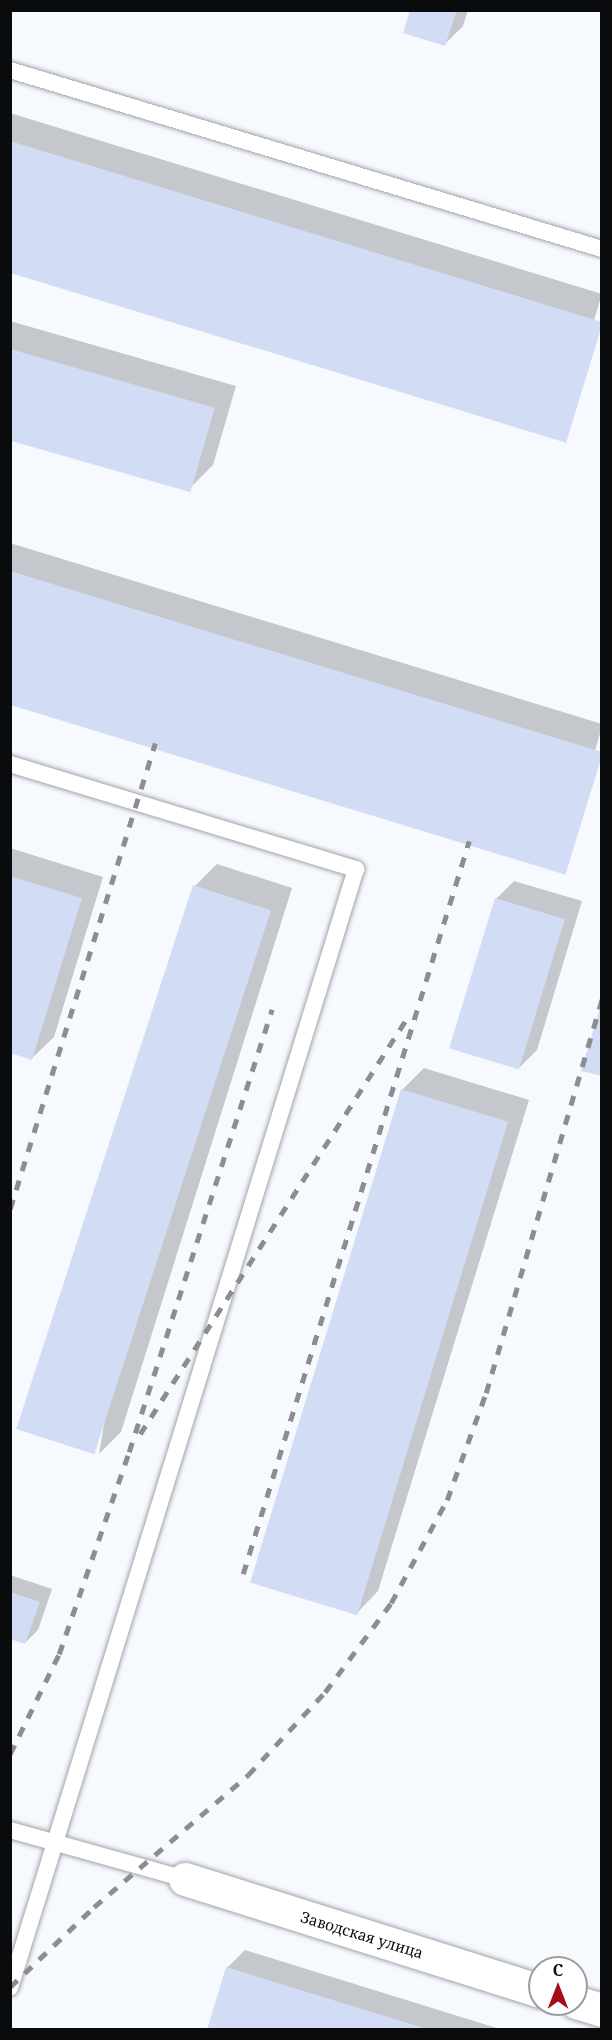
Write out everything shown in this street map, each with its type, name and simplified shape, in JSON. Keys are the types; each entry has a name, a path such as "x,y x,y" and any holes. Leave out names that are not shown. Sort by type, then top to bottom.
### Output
{"street":[{"name":"Заводская улица","path":"185,1879 528,1987"}],"lane":[{"path":"10,70 602,249"},
{"path":"10,764 356,869 10,1988"},
{"path":"10,1830 53,1844 185,1879"}],"building":[{"path":"410,10 457,10 445,46 403,33"},
{"path":"10,141 602,322 566,443 10,273"},
{"path":"10,349 215,408 190,492 10,441"},
{"path":"10,571 602,752 565,875 10,705"},
{"path":"10,876 82,898 32,1060 10,1053"},
{"path":"193,885 271,910 94,1454 16,1429"},
{"path":"495,898 565,919 519,1069 449,1048"},
{"path":"602,1001 602,1076 581,1071"},
{"path":"401,1089 508,1122 357,1615 250,1582"},
{"path":"10,1592 40,1602 25,1644 10,1639"},
{"path":"226,1967 427,2029 427,2030 207,2030"}],"railway":[{"path":"10,1209 155,743"},
{"path":"243,1574 469,841"},
{"path":"10,1987 94,1907 248,1775 325,1692 391,1603 447,1500 486,1393 602,999"},
{"path":"10,1754 59,1654 129,1452 272,1010"},
{"path":"140,1434 409,1015"}]}
